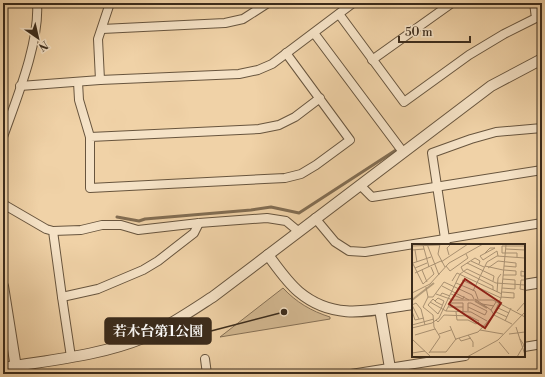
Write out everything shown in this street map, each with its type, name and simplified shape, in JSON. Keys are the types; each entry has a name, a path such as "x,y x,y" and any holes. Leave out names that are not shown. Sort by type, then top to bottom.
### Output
{"street":[{"path":"3,137 30,53 36,29 37,3"},
{"path":"100,80 98,38 110,3"},
{"path":"102,29 225,23 243,19 268,3"},
{"path":"20,86 100,80 239,74 258,70 272,64 353,3"},
{"path":"372,60 452,3"},
{"path":"338,14 404,102 469,55 504,34 536,18 534,3"},
{"path":"314,33 403,152"},
{"path":"78,82 79,100 90,137 90,188 285,178 301,174 350,140 286,53"},
{"path":"3,368 17,370 113,348 142,338 169,325 214,296 491,86 542,59"},
{"path":"90,137 259,129 278,125 295,117 320,98"},
{"path":"446,242 432,153 496,132 542,128"},
{"path":"360,185 372,197 542,170"},
{"path":"3,204 46,229 54,231 82,230 102,225 121,225 138,230 199,223 267,218 286,221 298,231"},
{"path":"315,218 335,242 349,250 365,252 412,246"},
{"path":"62,297 98,289 143,270 158,261 194,233 199,223"},
{"path":"430,244 542,223"},
{"path":"54,231 71,357"},
{"path":"268,255 298,292 311,301 336,310 355,312 412,304"},
{"path":"525,285 542,282"},
{"path":"3,286 4,303 17,370"},
{"path":"380,309 391,371"},
{"path":"525,347 542,344"},
{"path":"351,374 391,371 460,357"},
{"path":"205,359 207,374"}],"shaded area":[{"path":"283,288 304,306 330,317 330,319 220,337"}],"waterway":[{"path":"117,217 139,221 145,219 271,207 299,213 396,150"}],"place":[{"name":"若木台第1公園","path":"284,312"}]}
